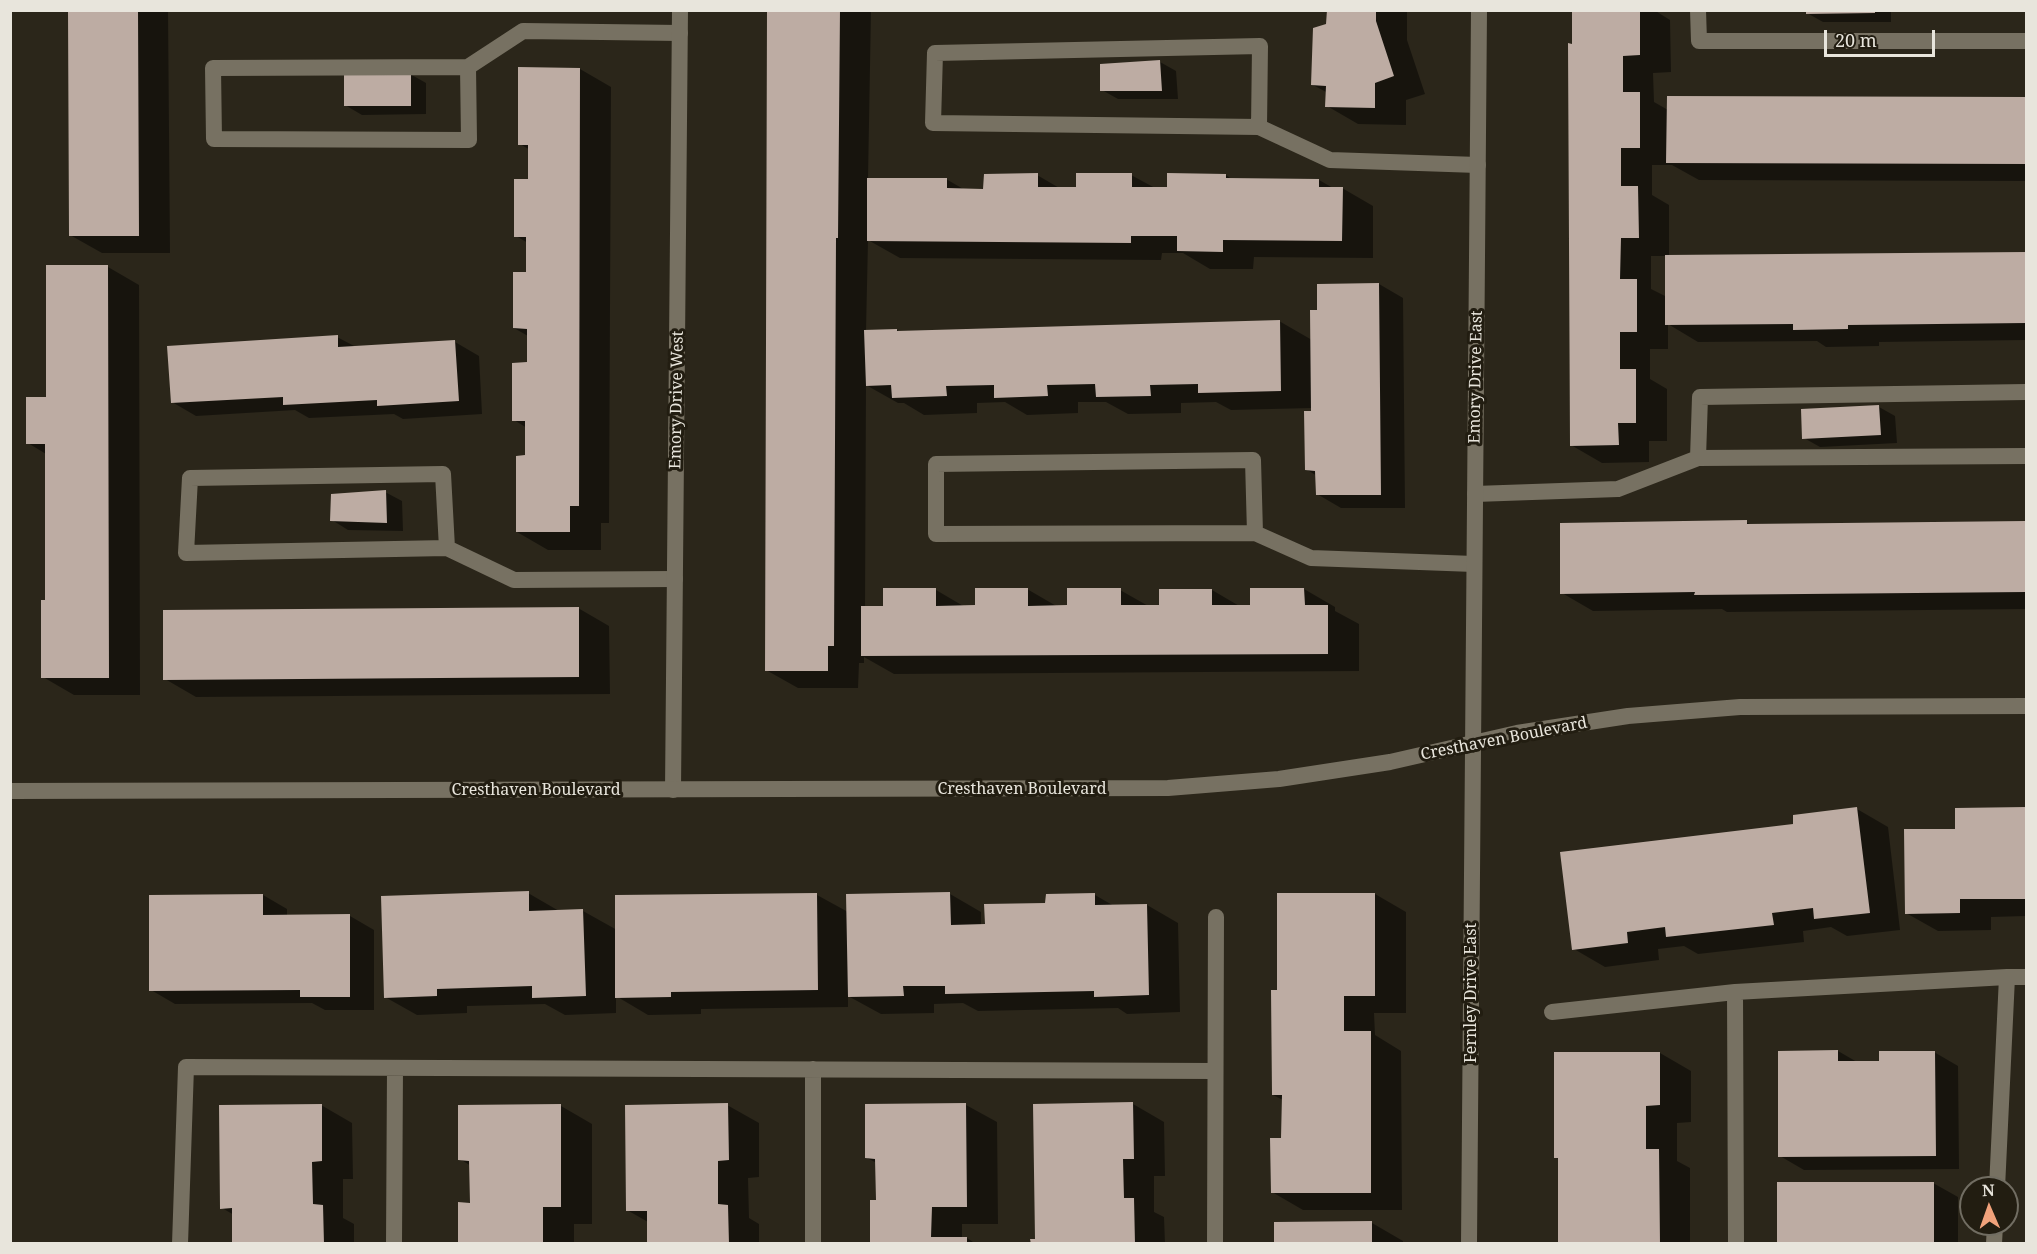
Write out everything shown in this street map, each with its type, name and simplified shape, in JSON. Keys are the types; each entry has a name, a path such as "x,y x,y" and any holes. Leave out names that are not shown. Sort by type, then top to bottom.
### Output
{"street":[{"name":"Emory Drive West","path":"673,790 680,10"},
{"name":"Emory Drive East","path":"1472,743 1479,10"},
{"path":"1698,10 1700,41 2026,41"},
{"path":"468,67 468,140 214,139 213,68 468,67 523,31 680,33"},
{"path":"1260,127 1260,46 935,53 933,123 1260,127 1330,160 1478,165"},
{"path":"1698,458 1700,397 2026,392"},
{"path":"1475,494 1618,489 1698,458 2026,456"},
{"path":"1255,533 1253,460 936,464 936,534 1255,533 1311,558 1474,564"},
{"path":"447,548 443,474 190,478 186,553 447,548 514,580 675,579"},
{"name":"Cresthaven Boulevard","path":"10,791 1168,788 1279,779 1390,762 1517,733 1628,716 1740,707 2026,706"},
{"name":"Fernley Drive East","path":"1468,1244 1472,743"},
{"path":"1215,1244 1216,917"},
{"path":"1998,1176 2007,977"},
{"path":"1552,1012 1736,992 2026,977"},
{"path":"1736,992 1736,1244"},
{"path":"180,1244 186,1067 1215,1071"},
{"path":"394,1244 395,1068"},
{"path":"813,1069 813,1244"}],"building":[{"path":"68,10 138,10 139,236 69,236"},
{"path":"767,10 840,10 838,238 836,238 834,646 828,646 828,671 765,671"},
{"path":"1327,10 1376,10 1376,21 1394,76 1375,83 1375,108 1325,107 1326,86 1311,85 1313,28 1326,24"},
{"path":"1572,10 1640,10 1640,55 1623,56 1623,92 1640,92 1640,148 1621,148 1621,186 1638,186 1639,238 1621,238 1620,279 1637,279 1637,332 1620,332 1620,369 1636,369 1636,423 1618,423 1619,445 1570,446 1568,43 1572,44"},
{"path":"1806,10 1875,10 1875,13 1806,14"},
{"path":"1160,60 1162,91 1100,91 1100,64"},
{"path":"518,67 580,68 579,506 570,506 570,532 516,532 516,456 525,455 525,421 512,421 512,363 527,362 527,329 513,328 513,272 526,272 526,237 514,237 514,179 528,179 528,145 518,145"},
{"path":"411,72 411,106 344,106 344,73"},
{"path":"1667,96 2026,97 2026,164 1666,163"},
{"path":"1038,173 1038,187 1076,187 1076,173 1132,173 1132,187 1167,187 1167,173 1226,174 1226,178 1319,179 1319,187 1343,187 1342,241 1223,240 1223,252 1177,251 1177,236 1131,236 1131,243 867,241 867,178 947,178 947,188 983,189 984,174"},
{"path":"2026,252 2026,323 1848,325 1848,329 1793,330 1793,324 1665,325 1665,255"},
{"path":"46,265 108,265 109,678 41,678 41,600 45,600 45,444 26,444 26,397 46,397"},
{"path":"1379,283 1381,495 1316,495 1315,471 1305,470 1304,411 1311,411 1310,310 1317,310 1317,284"},
{"path":"1280,320 1281,391 1198,393 1198,384 1150,385 1151,396 1096,397 1095,384 1047,385 1048,396 994,398 994,385 946,386 947,396 892,398 891,385 866,386 864,330"},
{"path":"338,335 338,347 455,340 459,401 377,406 377,400 283,405 283,397 171,403 167,346"},
{"path":"1879,405 1881,435 1802,439 1801,409"},
{"path":"386,490 387,523 330,521 331,494"},
{"path":"1747,520 1747,524 2026,521 2026,592 1560,594 1560,523"},
{"path":"883,588 936,588 936,606 975,605 975,588 1028,588 1028,606 1067,605 1067,588 1121,588 1121,605 1159,605 1159,589 1212,589 1212,605 1250,605 1250,588 1304,588 1305,605 1328,605 1328,654 861,656 861,606 883,606"},
{"path":"579,607 579,677 163,680 163,610"},
{"path":"1857,807 1870,913 1814,919 1813,908 1772,913 1774,925 1666,937 1665,927 1627,932 1628,943 1572,950 1560,852 1793,824 1793,815"},
{"path":"2026,807 2026,899 1960,899 1960,913 1905,914 1904,829 1955,829 1955,808"},
{"path":"529,891 529,911 583,909 586,996 532,998 532,986 437,989 437,996 384,998 381,896"},
{"path":"950,892 951,925 985,924 984,904 1045,903 1046,894 1095,893 1095,905 1147,904 1149,995 1094,997 1094,991 945,994 945,986 903,986 904,996 848,997 846,894"},
{"path":"817,893 818,990 671,992 671,997 615,998 615,895"},
{"path":"1277,893 1375,893 1375,996 1344,996 1344,1031 1371,1031 1371,1193 1271,1193 1270,1138 1281,1138 1282,1095 1272,1095 1271,990 1277,990"},
{"path":"263,894 263,915 350,914 350,997 300,997 300,990 149,991 149,895"},
{"path":"1838,1050 1838,1061 1879,1061 1879,1051 1935,1051 1936,1156 1778,1157 1778,1051"},
{"path":"1554,1052 1660,1052 1660,1105 1646,1106 1646,1149 1659,1149 1660,1244 1558,1244 1558,1158 1554,1158"},
{"path":"1133,1102 1134,1159 1123,1159 1124,1198 1134,1198 1135,1244 1031,1244 1030,1239 1035,1239 1033,1104"},
{"path":"728,1103 729,1160 718,1161 718,1204 728,1205 729,1244 647,1244 647,1211 626,1211 625,1105"},
{"path":"966,1103 967,1207 932,1207 931,1237 967,1237 967,1244 870,1244 870,1200 876,1200 875,1159 865,1158 865,1104"},
{"path":"322,1104 322,1161 312,1162 313,1204 323,1205 324,1244 232,1244 232,1208 220,1209 219,1105"},
{"path":"561,1104 561,1207 543,1207 543,1244 458,1244 458,1202 470,1203 469,1161 458,1160 458,1105"},
{"path":"1777,1182 1934,1182 1934,1244 1777,1244"},
{"path":"1372,1221 1372,1244 1274,1244 1274,1222"}]}
